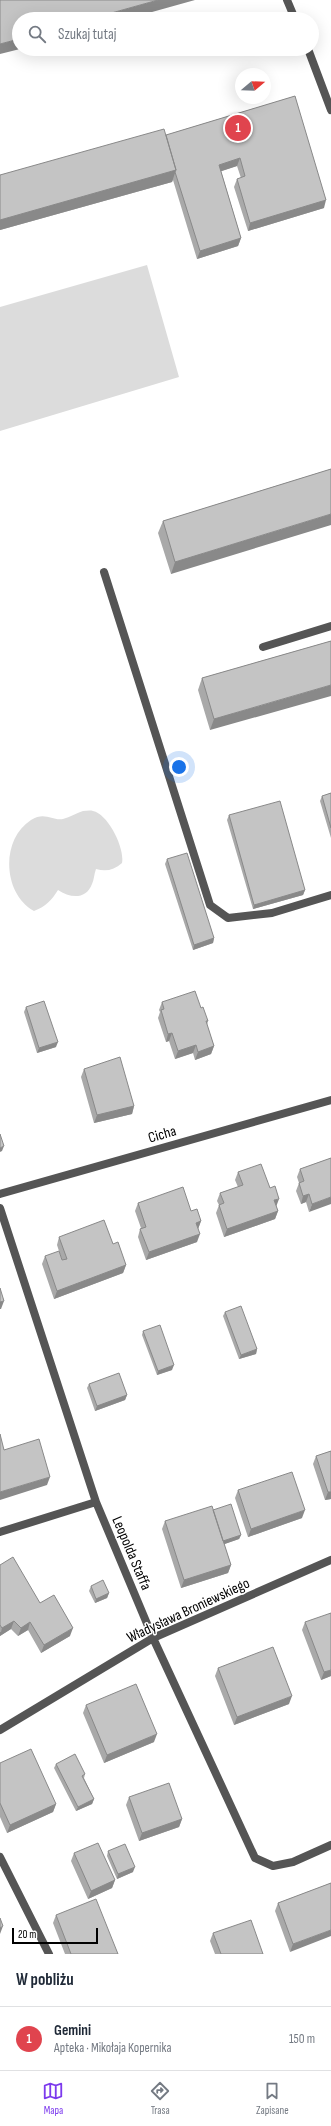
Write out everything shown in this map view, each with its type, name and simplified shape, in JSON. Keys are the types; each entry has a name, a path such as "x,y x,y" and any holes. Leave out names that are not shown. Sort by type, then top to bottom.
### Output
{"street":[{"path":"287,0 292,12"},
{"path":"311,56 331,110"},
{"path":"104,572 210,904 228,918 272,913 331,895"},
{"path":"263,647 331,626"},
{"name":"Cicha","path":"0,1194 331,1100"},
{"name":"Leopolda Staffa","path":"0,1208 96,1502 153,1638 254,1858 273,1866 293,1862 331,1845"},
{"path":"0,1532 96,1502"},
{"name":"Władysława Broniewskiego","path":"0,1730 153,1638 331,1560"},
{"path":"0,1857 49,1954"}],"shaded area":[{"path":"147,265 179,377 0,431 0,307"},
{"path":"83,811 99,813 110,825 121,849 122,863 110,870 96,869 93,882 86,893 72,896 58,890 48,903 34,911 24,903 16,892 11,880 9,867 10,853 14,840 21,829 36,817 44,816 55,819 63,819"}],"building":[{"path":"0,0 158,0 115,12 12,12 12,41 0,44"},
{"path":"295,96 326,200 250,223 237,179 245,176 240,158 219,165 241,238 200,251 175,172 176,170 166,135"},
{"path":"164,129 176,170 0,220 0,175"},
{"path":"331,469 331,514 175,562 163,521"},
{"path":"331,641 331,685 214,719 202,678"},
{"path":"331,793 331,828 322,796"},
{"path":"280,801 305,890 254,905 229,815"},
{"path":"187,853 214,938 194,945 167,859"},
{"path":"195,991 201,1008 203,1007 208,1021 206,1021 214,1046 198,1052 196,1045 178,1051 172,1033 168,1034 161,1010 164,1009 162,1002"},
{"path":"44,1001 58,1042 39,1048 26,1007"},
{"path":"120,1057 134,1106 97,1115 84,1069"},
{"path":"0,1134 4,1146 0,1148"},
{"path":"331,1158 331,1197 312,1204 309,1194 303,1196 299,1183 304,1181 300,1169"},
{"path":"261,1164 270,1188 275,1186 279,1199 274,1200 278,1211 227,1229 219,1205 224,1203 220,1193 243,1185 238,1172"},
{"path":"183,1187 191,1211 197,1209 201,1221 196,1223 200,1234 149,1252 140,1229 146,1227 138,1203"},
{"path":"104,1220 113,1244 118,1242 126,1265 57,1291 45,1256 59,1251 62,1260 67,1259 59,1237"},
{"path":"0,1288 4,1301 0,1302"},
{"path":"241,1306 257,1349 241,1355 225,1312"},
{"path":"160,1325 174,1365 158,1371 143,1331"},
{"path":"119,1373 127,1395 97,1406 89,1384"},
{"path":"0,1434 4,1450 39,1439 50,1477 0,1492"},
{"path":"331,1451 331,1492 328,1492 316,1456"},
{"path":"292,1472 305,1510 251,1529 238,1490"},
{"path":"231,1504 241,1535 223,1541 213,1510"},
{"path":"212,1506 231,1565 184,1580 165,1521"},
{"path":"13,1557 40,1603 54,1595 73,1628 44,1645 30,1622 21,1628 14,1621 2,1628 0,1625 0,1565"},
{"path":"103,1580 109,1593 96,1599 91,1586"},
{"path":"331,1613 331,1670 324,1672 305,1622"},
{"path":"273,1647 292,1696 237,1717 218,1668"},
{"path":"136,1684 157,1734 107,1755 86,1705"},
{"path":"31,1749 56,1804 10,1825 0,1803 0,1763"},
{"path":"75,1754 85,1774 82,1776 94,1799 78,1807 56,1764"},
{"path":"169,1783 182,1819 142,1833 129,1797"},
{"path":"98,1843 115,1880 91,1891 74,1853"},
{"path":"125,1844 135,1867 118,1874 108,1851"},
{"path":"331,1883 331,1930 293,1944 278,1903"},
{"path":"96,1899 118,1954 71,1954 56,1915"},
{"path":"0,1918 3,1926 0,1928"},
{"path":"251,1920 263,1954 221,1954 213,1933"}],"place":[{"name":"Gemini","path":"238,128"}]}
